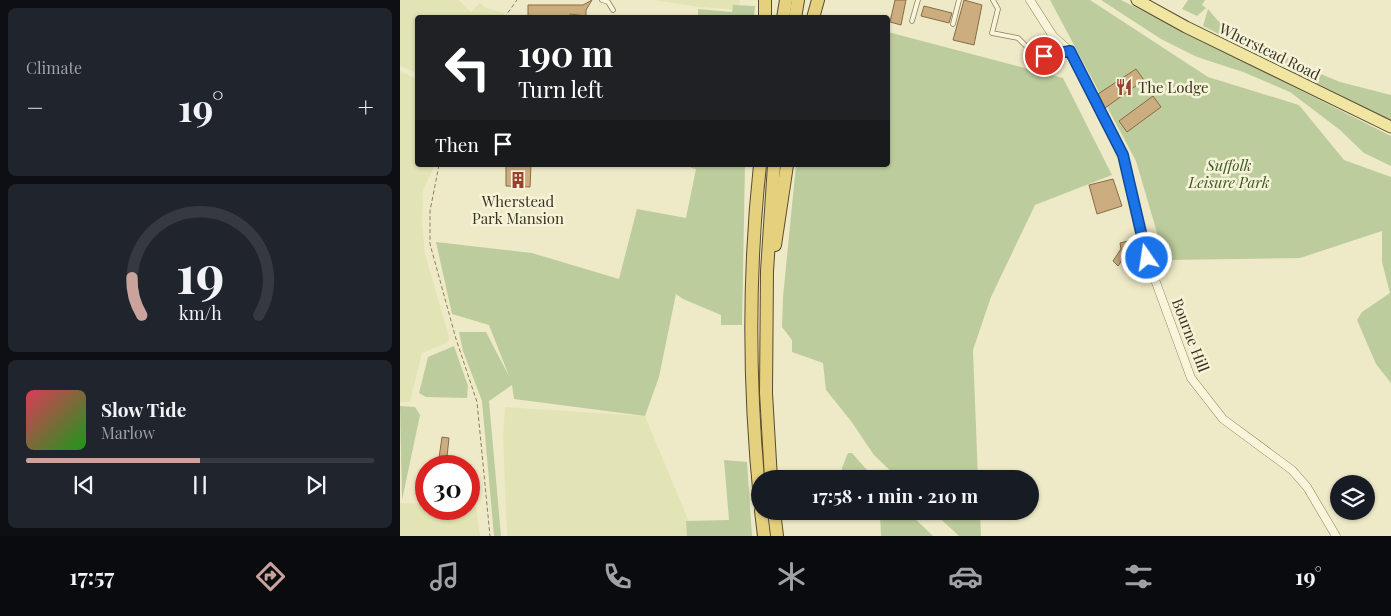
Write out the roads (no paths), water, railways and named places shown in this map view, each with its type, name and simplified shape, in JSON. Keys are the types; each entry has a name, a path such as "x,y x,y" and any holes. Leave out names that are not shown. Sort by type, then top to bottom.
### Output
{"highway":[{"path":"765,0 765,15"},
{"path":"784,15 786,0"},
{"path":"796,15 798,0"},
{"path":"814,15 818,0"},
{"path":"754,167 758,189"},
{"path":"758,470 753,392 752,271 760,167"},
{"path":"770,470 766,394 767,271 774,167"},
{"path":"767,271 777,238 786,167"},
{"path":"762,520 764,536"},
{"path":"775,520 777,536"}],"main road":[{"name":"Wherstead Road","path":"1137,0 1391,127"}],"street":[{"name":"Bourne Hill","path":"1030,0 1053,36 1070,51 1123,155 1147,258 1192,378 1223,419 1292,470 1307,487 1336,536"}],"lane":[{"path":"602,0 608,2 613,10"},
{"path":"912,20 918,0"},
{"path":"953,24 958,0"},
{"path":"993,0 996,2 998,9 992,33 1018,38 1032,52 1044,56 1070,51"}],"place":[{"name":"The Lodge","path":"1124,87"},
{"name":"Wherstead Park Mansion","path":"518,180"}],"park label":[{"name":"Suffolk Leisure Park","path":"1229,174"}]}
